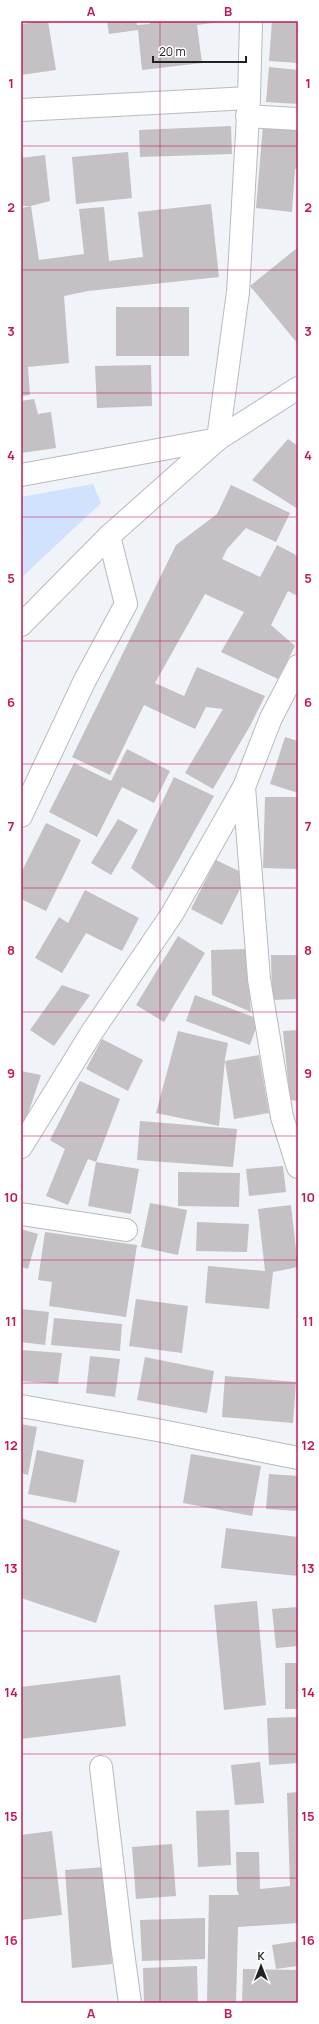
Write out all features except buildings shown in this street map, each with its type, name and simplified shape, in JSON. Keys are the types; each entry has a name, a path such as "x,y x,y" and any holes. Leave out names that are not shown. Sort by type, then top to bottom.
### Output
{"street":[{"path":"218,439 238,292 251,21"},
{"path":"21,110 248,107 298,119"},
{"path":"21,625 109,536 218,439 298,388"},
{"path":"21,475 218,439"},
{"path":"21,816 85,680 126,604 109,536"},
{"path":"21,1147 92,1032 172,914 244,787 271,718 298,666"},
{"path":"244,787 259,979 282,1117 298,1167"},
{"path":"21,1214 126,1230"},
{"path":"21,1406 298,1458"},
{"path":"101,1767 130,2003"}],"shaded area":[{"path":"93,484 101,503 21,578 21,497"}]}
